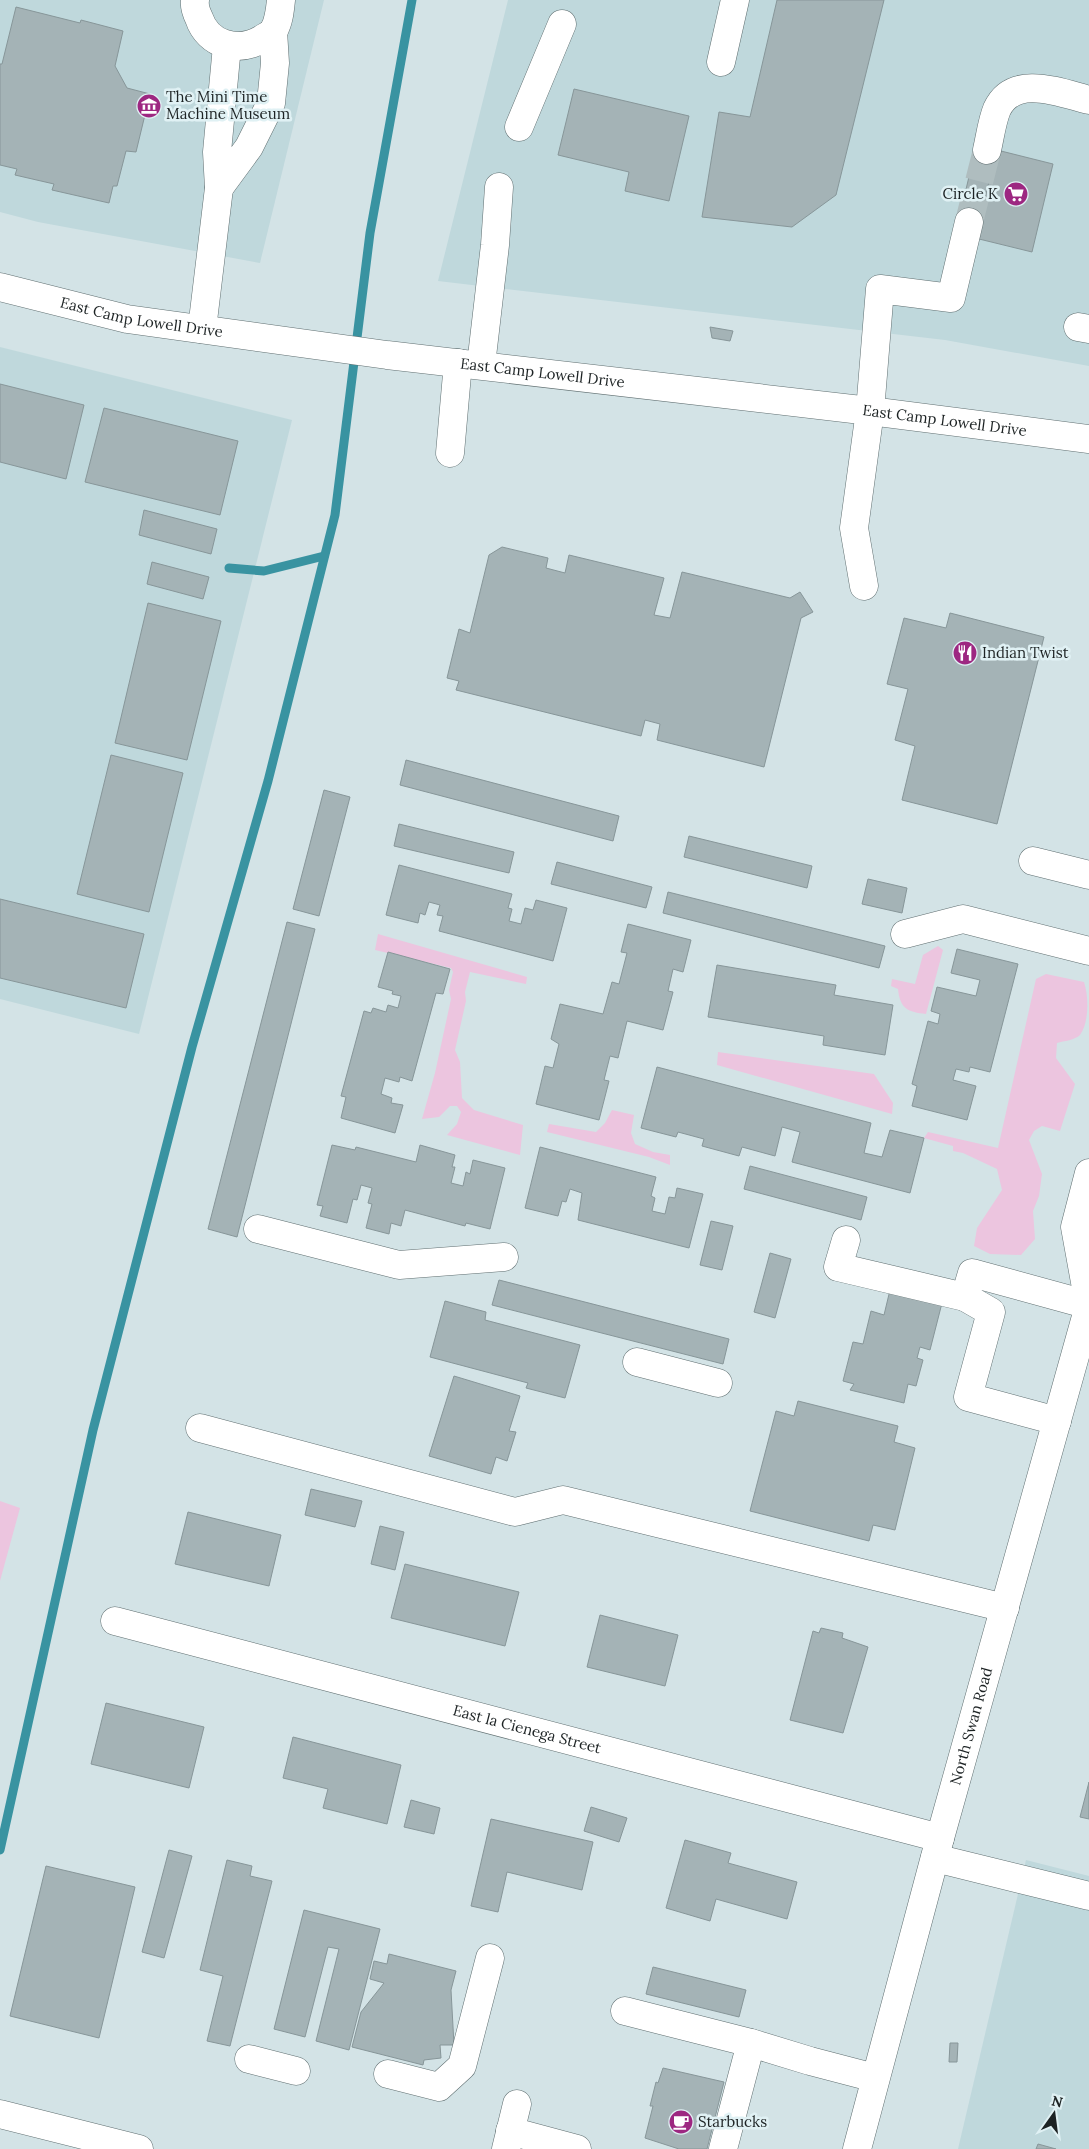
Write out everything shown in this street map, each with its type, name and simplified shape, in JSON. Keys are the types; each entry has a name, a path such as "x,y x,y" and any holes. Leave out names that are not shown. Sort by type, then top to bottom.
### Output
{"main road":[{"path":"195,0 194,6 201,25 214,39 227,46 244,46 258,41 273,31"},
{"path":"219,188 249,146 270,104 275,63 273,31 279,14 281,0"},
{"path":"721,62 735,0"},
{"path":"519,127 562,24"},
{"path":"202,329 219,188 217,152 227,46"},
{"path":"987,150 997,110 1001,101 1009,94 1029,87 1089,100"},
{"path":"450,453 495,245 498,187"},
{"path":"864,586 854,528 870,411 880,288 951,298 969,222"},
{"name":"East Camp Lowell Drive","path":"0,287 127,319 387,355 870,411 1089,439"},
{"path":"1033,861 1089,875"},
{"path":"905,934 963,919 1089,951"},
{"name":"North Swan Road","path":"856,2149 1089,1305 1074,1227 1089,1173"},
{"path":"258,1228 399,1265 504,1257"},
{"path":"846,1240 838,1267 965,1297 990,1312 968,1397 1057,1421"},
{"path":"965,1297 972,1273 1089,1305"},
{"path":"636,1362 718,1383"},
{"path":"200,1428 515,1512 564,1500 1005,1608"},
{"name":"East la Cienega Street","path":"115,1621 938,1848 1089,1896"},
{"path":"388,2074 439,2087 462,2066 490,1958"},
{"path":"625,2011 751,2043 810,2062 875,2078"},
{"path":"723,2149 751,2043"},
{"path":"249,2059 296,2071"},
{"path":"517,2104 508,2140 577,2149"},
{"path":"0,2114 139,2149"}],"shaded area":[{"name":"The Mini Time Machine Museum","path":"0,0 324,0 260,263 38,222 0,212"},
{"path":"508,0 1089,0 1089,366 945,340 438,281"},
{"path":"0,347 292,420 139,1034 0,999"},
{"path":"378,934 527,977 526,984 470,972 465,992 466,1001 455,1050 460,1062 462,1098 474,1110 523,1125 520,1155 447,1135 457,1124 461,1112 457,1106 450,1106 439,1117 422,1119 435,1073 451,999 449,990 453,972 451,968 375,950"},
{"path":"938,946 943,950 926,1014 914,1012 903,1005 898,989 891,986 892,979 915,984 923,955"},
{"path":"1046,974 1084,982 1086,988 1087,1017 1083,1030 1075,1038 1057,1043 1056,1058 1075,1084 1060,1131 1042,1126 1034,1131 1029,1140 1042,1174 1039,1196 1033,1211 1035,1239 1021,1255 990,1254 974,1246 977,1228 1002,1190 997,1169 963,1153 953,1151 953,1146 924,1138 928,1132 998,1148 1036,979"},
{"path":"718,1052 874,1074 893,1103 892,1114 717,1065"},
{"path":"612,1110 634,1115 631,1133 635,1144 653,1152 670,1155 670,1165 649,1157 547,1132 549,1124 596,1132 605,1123"},
{"path":"0,1501 20,1508 0,1581"},
{"path":"1026,1860 1089,1876 1089,2149 958,2149"}],"building":[{"path":"777,0 884,0 836,195 792,227 702,217 719,112 750,117"},
{"path":"16,7 80,23 81,20 123,31 115,66 127,88 150,94 136,152 126,151 117,186 113,186 109,203 52,190 54,184 15,175 17,169 0,165 0,64 2,64"},
{"path":"574,89 689,116 669,201 625,191 629,172 558,155"},
{"path":"976,147 996,152 979,224 959,219"},
{"name":"Circle K","path":"997,150 1053,164 1032,252 975,238"},
{"path":"710,327 733,331 730,341 712,338"},
{"path":"0,384 84,405 66,479 0,462"},
{"path":"104,408 238,441 220,515 85,482"},
{"path":"144,510 217,529 211,554 139,535"},
{"path":"502,547 548,558 546,568 565,573 569,555 664,578 654,615 670,618 682,572 790,598 800,592 813,612 801,618 764,767 657,740 660,724 645,720 641,736 456,690 459,681 447,678 459,629 470,633 489,555"},
{"path":"152,562 209,577 203,599 147,584"},
{"path":"148,603 221,621 187,760 115,743"},
{"path":"950,613 1044,637 997,824 902,800 915,746 895,740 908,689 887,684 904,618 946,628"},
{"path":"111,755 183,773 149,912 77,894"},
{"path":"406,760 619,816 613,841 400,785"},
{"path":"324,790 350,797 319,916 293,909"},
{"path":"399,824 514,852 509,873 394,846"},
{"path":"689,836 812,866 807,888 684,857"},
{"path":"557,862 652,887 646,908 551,884"},
{"path":"399,865 512,894 508,908 512,909 509,921 521,924 525,908 533,910 536,900 567,908 553,961 439,931 443,916 437,915 440,905 429,902 425,915 420,913 418,923 386,915"},
{"path":"868,879 907,888 902,913 862,904"},
{"path":"668,892 885,946 879,968 663,913"},
{"path":"0,899 144,934 126,1008 0,978"},
{"path":"287,922 315,929 237,1237 208,1229"},
{"path":"628,924 691,940 683,972 673,969 668,991 673,992 663,1030 627,1021 618,1058 610,1056 604,1080 609,1081 599,1120 536,1104 545,1066 553,1068 559,1044 551,1039 560,1004 603,1014 612,982 619,984 627,953 621,952"},
{"path":"957,949 1018,964 990,1072 970,1067 969,1072 956,1069 953,1080 976,1086 967,1120 912,1106 917,1086 912,1084 928,1021 938,1024 940,1014 931,1011 937,987 976,996 980,980 951,973"},
{"path":"388,952 450,969 443,994 436,993 412,1081 400,1077 399,1082 385,1078 381,1094 392,1098 391,1103 403,1105 395,1133 341,1118 346,1097 341,1096 364,1011 371,1013 373,1008 386,1012 388,1005 398,1008 401,996 392,994 393,991 378,987"},
{"path":"717,965 836,985 834,995 893,1005 885,1055 823,1045 824,1036 708,1017"},
{"path":"657,1067 871,1123 864,1153 882,1157 890,1130 924,1138 910,1193 792,1162 800,1132 782,1127 775,1156 742,1147 739,1156 702,1146 704,1139 678,1132 676,1137 641,1128"},
{"path":"332,1145 355,1150 356,1147 416,1162 420,1145 455,1155 452,1167 455,1167 451,1183 463,1186 466,1172 470,1174 473,1160 505,1168 490,1229 466,1223 465,1226 405,1210 401,1226 391,1223 389,1234 366,1228 372,1204 368,1203 372,1188 361,1185 357,1200 353,1199 347,1223 320,1216 323,1206 317,1205"},
{"path":"540,1147 656,1177 651,1196 655,1198 652,1211 665,1214 669,1197 675,1198 677,1188 703,1194 689,1248 578,1220 582,1193 570,1189 566,1202 562,1201 558,1216 525,1208"},
{"path":"750,1166 867,1197 861,1220 744,1189"},
{"path":"711,1221 733,1226 722,1270 700,1265"},
{"path":"770,1253 791,1259 775,1318 754,1312"},
{"path":"499,1280 729,1339 723,1364 492,1305"},
{"path":"890,1290 942,1303 930,1350 920,1347 917,1358 923,1360 916,1386 908,1384 904,1403 850,1390 854,1384 843,1381 853,1342 863,1344 871,1311 884,1315"},
{"path":"445,1301 486,1312 485,1320 580,1345 565,1398 526,1388 528,1383 430,1357"},
{"path":"454,1376 520,1396 509,1431 516,1432 507,1461 496,1457 491,1474 429,1456"},
{"path":"798,1401 898,1426 894,1442 915,1448 895,1530 873,1525 869,1541 750,1511 776,1411 794,1416"},
{"path":"311,1489 362,1501 355,1527 305,1515"},
{"path":"188,1512 281,1535 269,1586 175,1564"},
{"path":"380,1526 404,1532 395,1570 371,1564"},
{"path":"405,1564 519,1592 505,1646 391,1618"},
{"path":"600,1615 678,1635 665,1686 587,1667"},
{"path":"821,1628 843,1633 842,1638 868,1647 843,1733 790,1720 813,1631 819,1633"},
{"path":"106,1703 204,1727 189,1788 91,1764"},
{"path":"293,1737 401,1765 387,1824 323,1808 328,1789 283,1778"},
{"path":"1089,1782 1089,1819 1080,1817"},
{"path":"411,1800 440,1808 434,1834 404,1827"},
{"path":"591,1807 627,1818 619,1842 584,1831"},
{"path":"491,1819 593,1842 582,1890 507,1872 498,1912 471,1906"},
{"path":"685,1840 731,1853 728,1863 797,1882 787,1919 716,1899 710,1921 666,1908"},
{"path":"169,1850 192,1856 164,1958 142,1952"},
{"path":"227,1860 252,1866 250,1876 272,1881 230,2046 207,2041 223,1976 200,1970"},
{"path":"46,1866 135,1887 99,2038 10,2016"},
{"path":"304,1910 380,1929 349,2050 316,2041 339,1949 328,1947 305,2037 274,2029"},
{"path":"389,1954 456,1971 451,1990 454,2045 440,2045 441,2058 424,2060 423,2065 352,2047 361,2012 384,1983 370,1979 374,1961 387,1964"},
{"path":"653,1967 746,1990 739,2017 646,1994"},
{"path":"950,2043 958,2043 957,2062 949,2062"},
{"name":"Starbucks","path":"663,2068 724,2082 707,2149 679,2149 645,2138 653,2106 650,2106 656,2082 658,2083"},
{"path":"1038,2144 1056,2149 1036,2149"}],"waterway":[{"path":"0,1850 93,1430 192,1047 268,781 335,515 370,233 412,0"},
{"path":"229,568 264,571 324,556"}],"tunnel":[{"path":"969,222 987,150"}],"place":[{"name":"The Mini Time Machine Museum","path":"149,106"},
{"name":"Circle K","path":"1016,194"},
{"name":"Indian Twist","path":"965,653"},
{"name":"Starbucks","path":"681,2122"}]}
